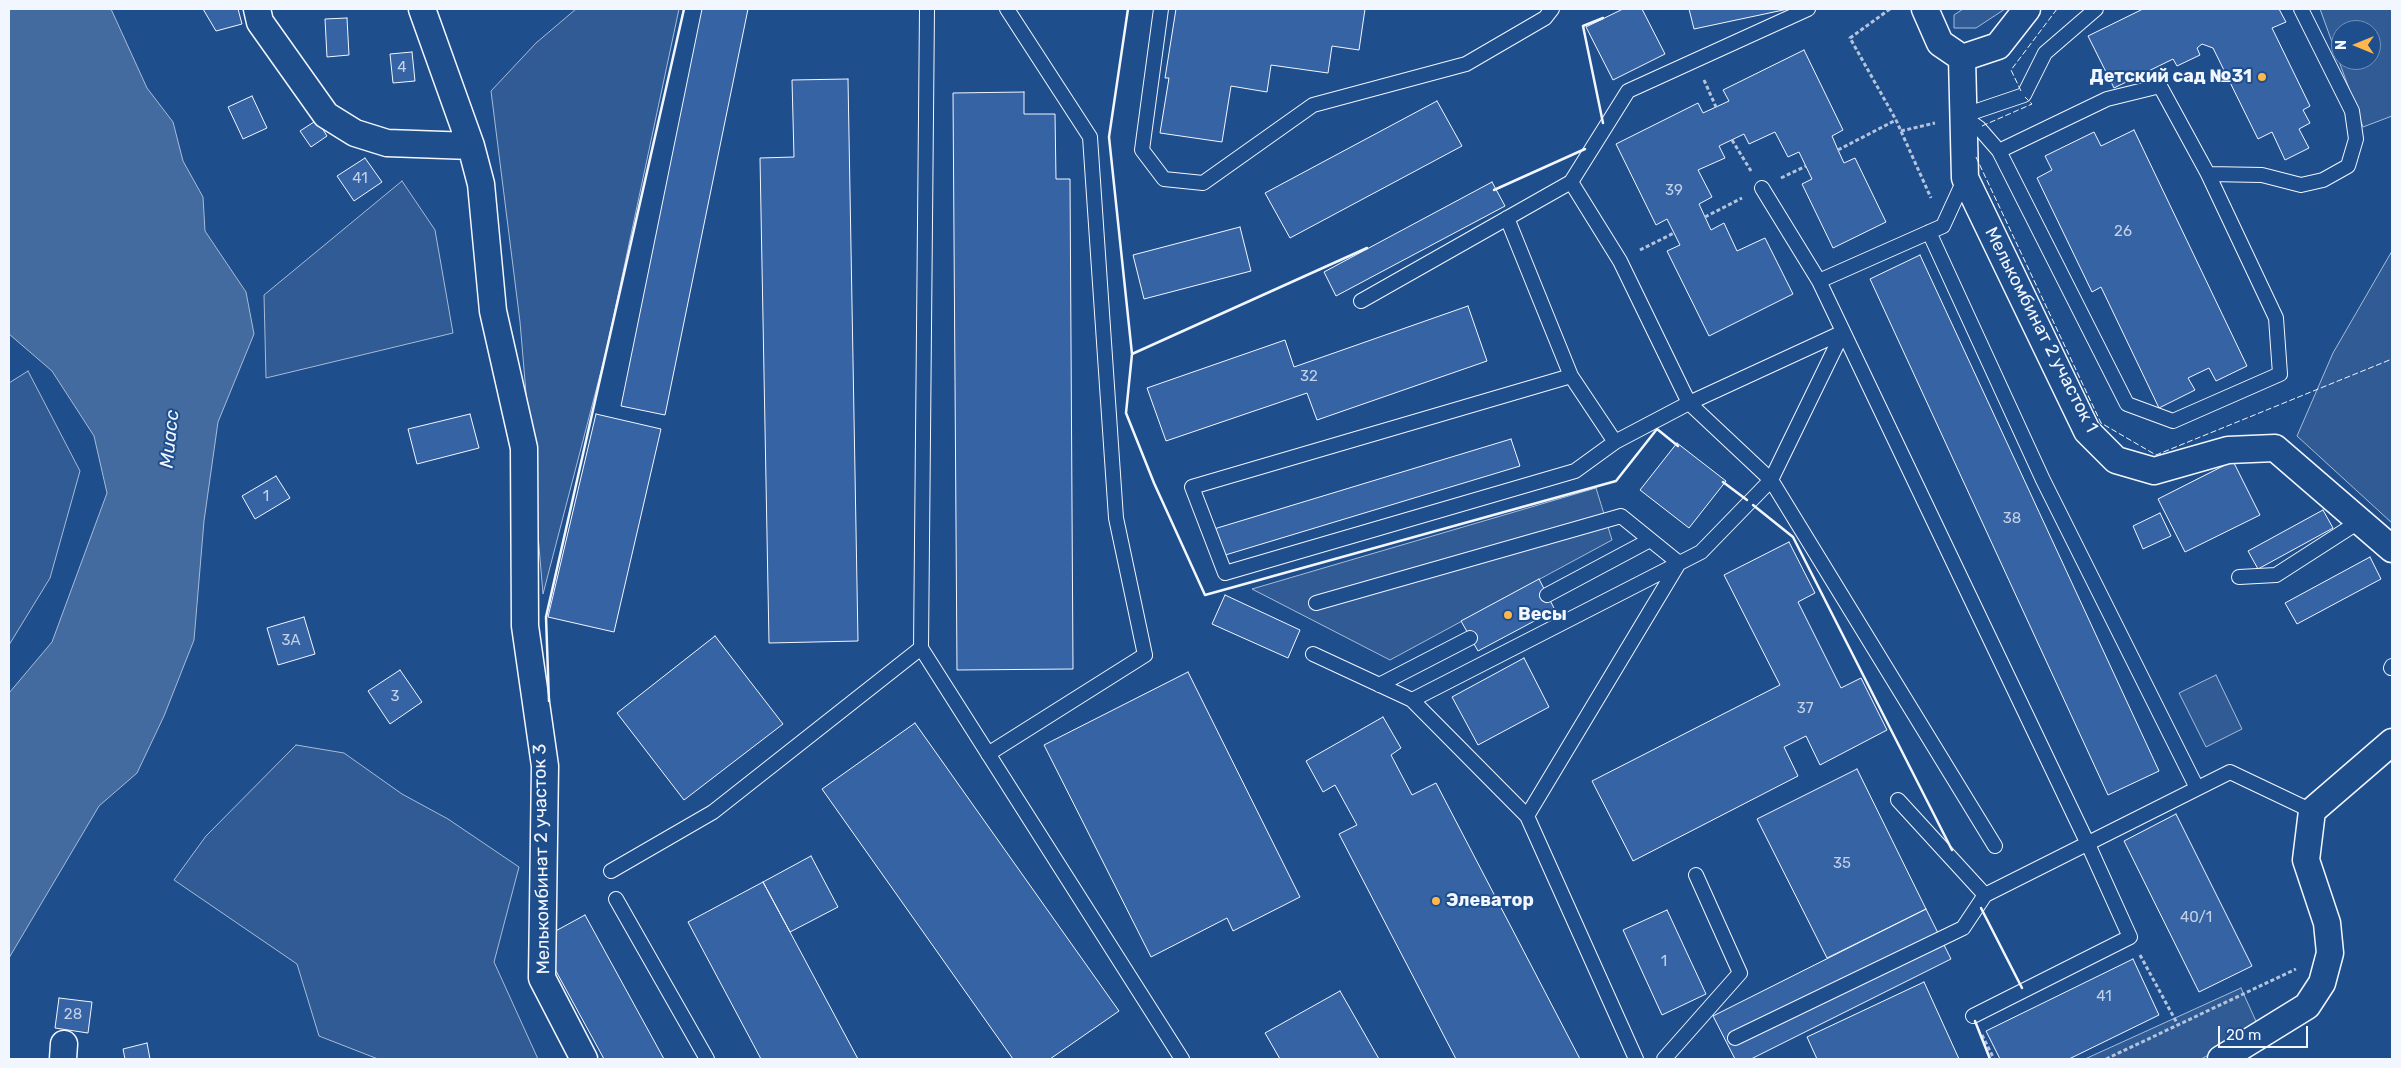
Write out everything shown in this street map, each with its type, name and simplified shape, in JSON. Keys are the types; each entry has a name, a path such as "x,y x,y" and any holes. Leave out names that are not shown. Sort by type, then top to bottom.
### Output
{"street":[{"path":"256,9 260,22 326,115 355,133 387,143 471,146"},
{"name":"Мелькомбинат 2 участок 3","path":"422,9 471,146 481,184 493,311 524,448 525,626 545,766 542,978 584,1059"},
{"path":"1925,9 1940,43 1962,58 1998,46 2027,9"},
{"name":"Мелькомбинат 2 участок 1","path":"1962,58 1965,178 2087,431 2116,460 2154,471 2228,450 2275,448 2392,549"},
{"path":"2221,1059 2307,1006 2322,982 2330,953 2327,923 2306,860 2312,811 2392,742"}],"lane":[{"path":"927,9 920,648 1182,1059"},
{"path":"988,754 1145,655 1116,518 1090,137 1007,9"},
{"path":"1161,9 1142,150 1164,179 1203,183 1313,105 1466,64 1545,18 1552,9"},
{"path":"1361,301 1571,182 1628,91 1808,9"},
{"path":"1962,116 2024,95 2046,53 2096,9"},
{"path":"2208,174 2262,175 2301,184 2323,180 2348,166 2356,139 2352,111 2301,9"},
{"path":"1962,116 1979,128 1999,151 2126,404 2173,422 2280,374 2276,318 2208,174 2160,86 2107,99 1999,151"},
{"path":"1819,281 1943,226 1965,178"},
{"path":"1571,182 1620,261 1689,403 1771,480 1995,846"},
{"path":"1762,188 1819,281 2087,842 2130,937 1973,1016"},
{"path":"1507,218 1571,376 1615,442"},
{"path":"1928,232 2044,480 2197,788"},
{"path":"1571,376 1192,487 1225,573 1575,471 1615,442 1689,403 1843,332"},
{"path":"1412,700 1701,552 1771,480 1843,332"},
{"path":"1316,603 1621,516 1679,563"},
{"path":"2239,577 2276,575 2360,522"},
{"path":"1547,595 1650,540"},
{"path":"1526,816 1679,563"},
{"path":"1379,685 1470,638"},
{"path":"611,871 713,812 920,648"},
{"path":"1313,654 1412,700 1526,816 1636,1059"},
{"path":"1735,1038 1963,928 1985,894 2230,772 2312,811"},
{"path":"1898,800 1985,894"},
{"path":"1664,1059 1740,973 1696,875"},
{"path":"616,899 707,1059"}],"path":[{"path":"1890,9 1850,38 1896,120 1943,226"},
{"path":"1695,61 1716,107"},
{"path":"1901,131 1962,116"},
{"path":"1838,150 1896,120"},
{"path":"1732,140 1762,188"},
{"path":"1620,261 1674,233"},
{"path":"2130,937 2178,1025"},
{"path":"2106,1059 2330,953"}],"shaded area":[{"path":"576,9 679,9 606,352 543,594 520,322 491,91 536,43"},
{"path":"1963,9 2005,9 1976,28 1954,28 1954,15"},
{"path":"2320,9 2392,9 2392,116 2363,127 2342,70 2381,70 2381,20 2331,20 2331,39"},
{"path":"402,181 435,230 453,333 266,378 264,295"},
{"path":"2392,251 2392,523 2297,436 2333,353"},
{"path":"28,371 80,471 50,578 9,645 9,383"},
{"path":"1596,488 1612,540 1390,660 1252,589"},
{"path":"2216,675 2242,729 2206,747 2179,693"},
{"path":"296,745 344,753 402,794 448,819 519,867 494,962 538,1059 378,1059 319,1036 297,964 174,880 206,836"},
{"path":"2241,988 2259,1028 2201,1059 2085,1059"}],"water":[{"name":"Миасс","path":"9,9 111,9 147,88 173,122 183,161 203,197 205,231 246,292 254,334 218,422 204,521 194,640 164,716 137,773 99,806 9,958 9,693 52,642 107,493 94,436 52,371 9,334"}],"building":[{"path":"203,9 238,9 242,24 216,31"},
{"path":"702,9 748,9 665,415 621,406"},
{"path":"1176,9 1365,9 1359,50 1332,46 1328,73 1271,65 1267,92 1231,86 1222,142 1160,133 1169,78 1165,78"},
{"path":"1623,9 1642,9 1665,54 1613,80 1586,27"},
{"path":"1689,9 1788,9 1694,29"},
{"name":"Детский сад №31","path":"2143,9 2279,9 2286,22 2272,28 2310,106 2303,110 2310,123 2299,129 2309,148 2285,160 2272,132 2258,139 2213,48 2202,44 2197,48 2200,55 2177,66 2173,59 2114,88 2088,36"},
{"path":"347,18 349,55 327,57 325,19"},
{"path":"1804,50 1843,130 1832,136 1844,163 1855,158 1886,222 1833,248 1802,184 1812,179 1799,152 1788,157 1775,132 1749,144 1744,134 1719,146 1725,158 1698,170 1712,197 1699,204 1711,230 1724,223 1737,251 1765,238 1793,294 1709,336 1667,251 1680,245 1667,219 1656,225 1616,144 1698,103 1703,113 1729,101 1723,90"},
{"path":"412,52 415,81 393,83 390,54"},
{"path":"848,79 858,641 769,643 760,158 794,157 792,80"},
{"path":"1024,92 1024,114 1055,114 1056,179 1070,179 1073,669 957,670 953,93"},
{"path":"252,96 267,128 243,139 228,107"},
{"path":"1437,101 1462,146 1290,238 1265,193"},
{"path":"317,120 327,136 311,147 300,131"},
{"path":"2134,130 2247,366 2216,381 2209,368 2188,378 2195,390 2159,408 2101,287 2092,292 2037,178 2052,170 2045,156 2094,132 2101,146"},
{"path":"365,158 382,182 354,201 337,176"},
{"path":"1492,182 1505,206 1336,296 1324,272"},
{"path":"1240,227 1251,271 1144,299 1133,255"},
{"path":"1920,255 2159,771 2108,795 1870,279"},
{"path":"1468,306 1487,361 1317,420 1307,393 1166,441 1147,388 1285,340 1294,367"},
{"path":"470,414 479,448 417,464 408,429"},
{"path":"596,414 661,429 614,632 548,617"},
{"path":"1511,439 1520,466 1222,556 1214,529"},
{"path":"1677,443 1726,481 1689,528 1640,490"},
{"path":"2233,461 2260,515 2185,552 2158,499"},
{"path":"276,476 290,498 255,519 242,496"},
{"path":"2323,510 2333,528 2258,569 2248,551"},
{"path":"2160,513 2171,536 2143,549 2133,526"},
{"path":"1789,542 1815,593 1798,602 1841,688 1861,678 1887,730 1820,765 1806,736 1784,747 1798,776 1633,861 1592,781 1780,685 1724,575"},
{"path":"2370,557 2381,579 2297,624 2285,603"},
{"name":"Весы","path":"1539,579 1555,610 1478,651 1461,621"},
{"path":"1225,595 1300,630 1288,658 1212,624"},
{"path":"304,617 315,654 278,665 267,628"},
{"path":"715,636 783,724 684,800 617,713"},
{"path":"1524,658 1549,707 1478,745 1452,697"},
{"path":"400,670 422,702 390,724 368,691"},
{"path":"1188,672 1300,897 1233,931 1227,918 1151,957 1044,745"},
{"name":"Элеватор","path":"1383,717 1401,748 1391,755 1412,795 1436,783 1580,1059 1456,1059 1339,834 1357,825 1335,785 1323,792 1306,761"},
{"path":"915,723 1119,1011 1050,1059 1013,1059 822,789"},
{"path":"1857,769 1926,909 1827,958 1757,819"},
{"path":"2176,814 2252,966 2199,992 2124,841"},
{"path":"811,856 838,907 790,932 763,882"},
{"path":"763,882 858,1059 761,1059 688,922"},
{"path":"1926,909 1951,959 1751,1059 1735,1059 1713,1016"},
{"path":"1667,910 1706,994 1662,1015 1623,930"},
{"path":"585,915 664,1059 604,1059 539,940"},
{"path":"2133,959 2159,1015 2069,1059 2000,1059 1986,1031"},
{"path":"1924,982 1959,1059 1817,1059 1807,1037"},
{"path":"1340,991 1379,1059 1280,1059 1265,1033"},
{"path":"59,998 92,1002 88,1033 55,1028"},
{"path":"147,1043 150,1059 125,1059 123,1049"}],"fence":[{"path":"2021,91 2011,70 2057,9"},
{"path":"1982,126 2032,104 2025,97"},
{"path":"1976,157 2101,423 2156,455 2392,359"}],"wall":[{"path":"549,701 546,617 684,9"},
{"path":"1128,9 1109,137 1132,354 1126,413 1154,483 1205,595 1616,481 1657,429 1678,446"},
{"path":"1603,18 1583,26 1603,123"},
{"path":"1494,190 1585,149"},
{"path":"1132,354 1367,248"},
{"path":"1723,482 1747,500"},
{"path":"1753,505 1793,537 1952,850"},
{"path":"1981,908 2022,988"},
{"path":"1975,1021 1990,1059"}],"place":[{"name":"Детский сад №31","path":"2262,77"},
{"name":"Весы","path":"1508,615"},
{"name":"Элеватор","path":"1436,901"}]}
